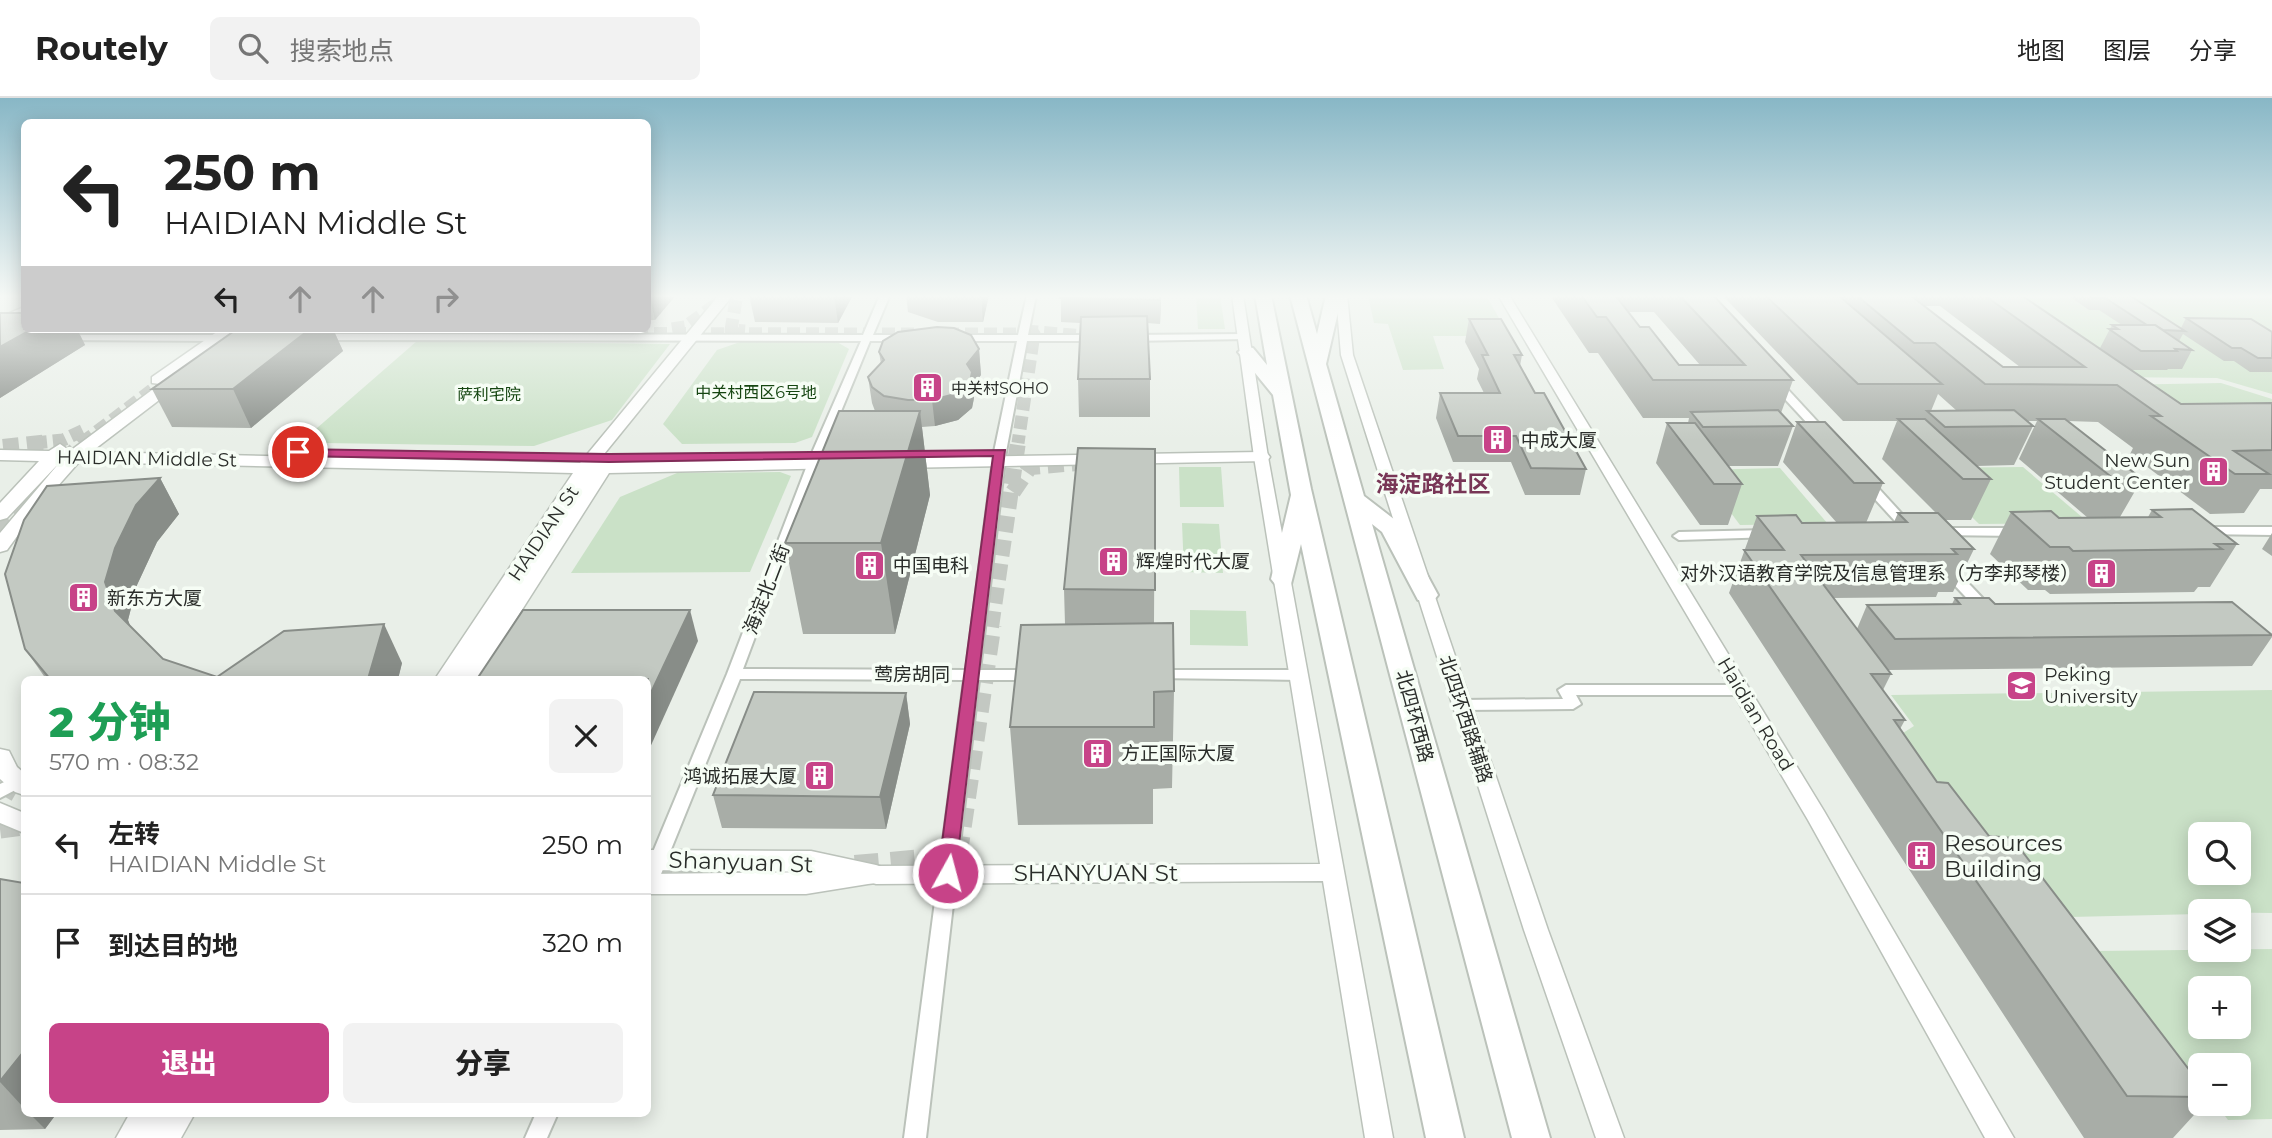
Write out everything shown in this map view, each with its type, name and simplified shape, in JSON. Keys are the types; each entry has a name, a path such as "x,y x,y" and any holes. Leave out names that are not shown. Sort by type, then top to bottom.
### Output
{"highway":[{"path":"1273,344 1300,489 1445,1138"},
{"name":"北四环西路","path":"1311,344 1531,1138"},
{"path":"1318,372 1323,344"},
{"path":"1245,345 1283,396"},
{"path":"1283,579 1300,489"},
{"path":"1355,499 1391,528 1426,595"}],"main road":[{"path":"0,514 68,452 221,344"},
{"name":"HAIDIAN St","path":"448,676 598,463 693,344"},
{"name":"HAIDIAN Middle St","path":"0,447 68,452 598,463 1260,453"},
{"path":"0,546 68,452"},
{"name":"HAIDIAN Middle St","path":"0,455 68,452"},
{"name":"HAIDIAN St","path":"469,676 598,463"},
{"path":"0,812 21,822"},
{"name":"SHANYUAN St","path":"651,872 806,884 876,875"},
{"path":"132,1138 146,1117"},
{"path":"163,1138 176,1117"}],"street":[{"name":"海淀北二街","path":"651,870 734,674 815,459 863,344"},
{"path":"915,1138 1000,457 1021,344"},
{"path":"1198,344 1245,345 1260,453 1300,675 1316,786 1335,872 1379,1138"},
{"name":"北四环西路辅路","path":"1346,344 1347,355 1461,705 1536,930 1610,1138"},
{"name":"Haidian Road","path":"1532,344 1742,690 2000,1138"},
{"path":"1767,373 1830,442"},
{"path":"1857,472 1910,535 2034,532"},
{"path":"2185,531 2272,531"},
{"path":"1679,536 1784,534"},
{"path":"1938,560 1991,616"},
{"name":"莺房胡同","path":"734,674 1054,675"},
{"path":"1136,675 1300,675"},
{"path":"1461,705 1573,704 1566,690 1742,690"},
{"name":"SHANYUAN St","path":"876,875 1335,872"},
{"path":"536,1138 545,1117"}],"green space":[{"name":"萨利宅院","path":"414,344 670,344 612,420 534,446 322,443 309,435"},
{"name":"中关村西区6号地","path":"736,344 840,344 849,349 812,437 795,443 682,444 663,424 717,350"},
{"path":"1394,344 1436,344 1444,369 1403,370"},
{"path":"2057,344 2272,344 2272,394 2217,378 2105,377"},
{"path":"2221,383 2272,399 2272,423 2169,424 2114,385"},
{"path":"1179,467 1221,467 1224,507 1180,507"},
{"path":"2023,467 2089,523 1979,524 1922,468"},
{"path":"1780,468 1828,524 1740,525 1699,470"},
{"path":"780,472 791,476 750,572 571,573 620,497 677,473"},
{"path":"1182,523 1219,524 1223,573 1184,572"},
{"path":"1190,610 1246,611 1248,646 1190,645"},
{"path":"2272,690 2272,913 2251,913 2251,899 2188,899 2188,914 2070,917 2034,884 1897,742 1903,733 1914,726 1891,695"},
{"path":"2251,949 2272,949 2272,1119 2228,1120 2225,1116 2251,1116 2251,1053 2188,1053 2188,1068 2096,951 2188,950 2188,962 2251,962"}],"building":[{"path":"216,344 291,344 233,389 152,389"},
{"path":"882,344 976,344 979,349 967,364 972,372 970,382 955,394 932,400 884,396 872,387 868,377 884,360 879,352"},
{"path":"1080,344 1148,344 1150,379 1078,379"},
{"path":"1482,344 1515,344 1522,355 1514,355 1535,393 1544,393 1586,469 1531,468 1516,436 1458,436 1440,393 1500,393 1482,355 1488,355"},
{"path":"1626,344 1662,344 1679,365 1745,365 1725,344 1759,344 1793,380 1653,380"},
{"path":"1816,344 1895,344 1942,384 1858,384"},
{"path":"1936,344 1973,344 2003,367 2085,367 2052,344 2092,344 2181,404 2272,403 2272,450 2234,451 2269,474 2235,474 2151,416 2161,416 2117,385 1985,384"},
{"path":"2130,344 2182,344 2192,350 2175,349 2177,351 2141,351"},
{"path":"2225,344 2272,344 2272,358 2258,358 2241,348 2232,348"},
{"path":"1778,410 1793,426 1703,427 1691,412"},
{"path":"2014,410 2033,426 1945,427 1927,411"},
{"path":"839,411 920,411 881,543 785,543"},
{"path":"1898,419 1925,419 1991,479 1963,479"},
{"path":"2038,419 2065,419 2142,479 2114,479"},
{"path":"1797,422 1825,422 1883,483 1854,483"},
{"path":"1667,423 1695,423 1742,484 1714,484"},
{"name":"辉煌时代大厦","path":"1078,448 1155,449 1155,590 1064,589"},
{"path":"160,478 136,505 115,548 105,582 115,611 163,659 214,676 48,676 25,649 5,574 24,520 47,486"},
{"path":"2192,509 2237,544 2215,544 2222,549 2073,551 2069,547 2050,547 2011,512 2051,511 2059,518 2161,517 2152,510"},
{"path":"1898,513 1938,513 1974,549 1952,549 1957,554 1801,555 1891,674 1871,674 1905,720 1894,720 1937,782 1948,783 1989,836 2012,838 2188,1068 2188,1097 2127,1096 1744,550 1784,550 1757,516 1796,515 1802,523 1907,522"},
{"path":"1955,598 1989,598 1995,604 2232,602 2272,635 1895,639 1867,605 1960,604"},
{"path":"523,610 690,610 651,693 651,676 479,676"},
{"path":"1173,623 1174,691 1154,692 1154,727 1010,727 1021,625"},
{"path":"384,624 369,676 218,676 284,631"},
{"name":"鸿诚拓展大厦","path":"754,692 906,693 880,797 713,795"},
{"path":"0,879 21,882 21,1055 0,1081"}],"tunnel":[{"path":"1018,443 1033,344"},
{"path":"82,443 152,390"},
{"path":"34,443 63,440 86,429"},
{"path":"3,447 49,442"},
{"path":"0,533 32,491 84,442"},
{"path":"991,627 1018,442"},
{"path":"1013,492 1030,467 1077,463"},
{"path":"958,855 992,625"},
{"path":"0,783 21,795"},
{"path":"0,829 21,826"},
{"path":"855,867 958,858 959,854"},
{"path":"651,871 729,871"}],"place":[{"name":"中关村SOHO","path":"928,388"},
{"name":"中成大厦","path":"1498,440"},
{"name":"New Sun Student Center","path":"2213,471"},
{"name":"辉煌时代大厦","path":"1113,561"},
{"name":"中国电科","path":"870,565"},
{"name":"对外汉语教育学院及信息管理系（方李邦琴楼）","path":"2102,573"},
{"name":"新东方大厦","path":"84,598"},
{"name":"Peking University","path":"2021,685"},
{"name":"方正国际大厦","path":"1098,753"},
{"name":"鸿诚拓展大厦","path":"820,776"},
{"name":"Resources Building","path":"1921,856"}],"district":[{"name":"海淀路社区","path":"1433,484"}],"route":[{"path":"298,452 609,458 1000,452 948,873"}]}
